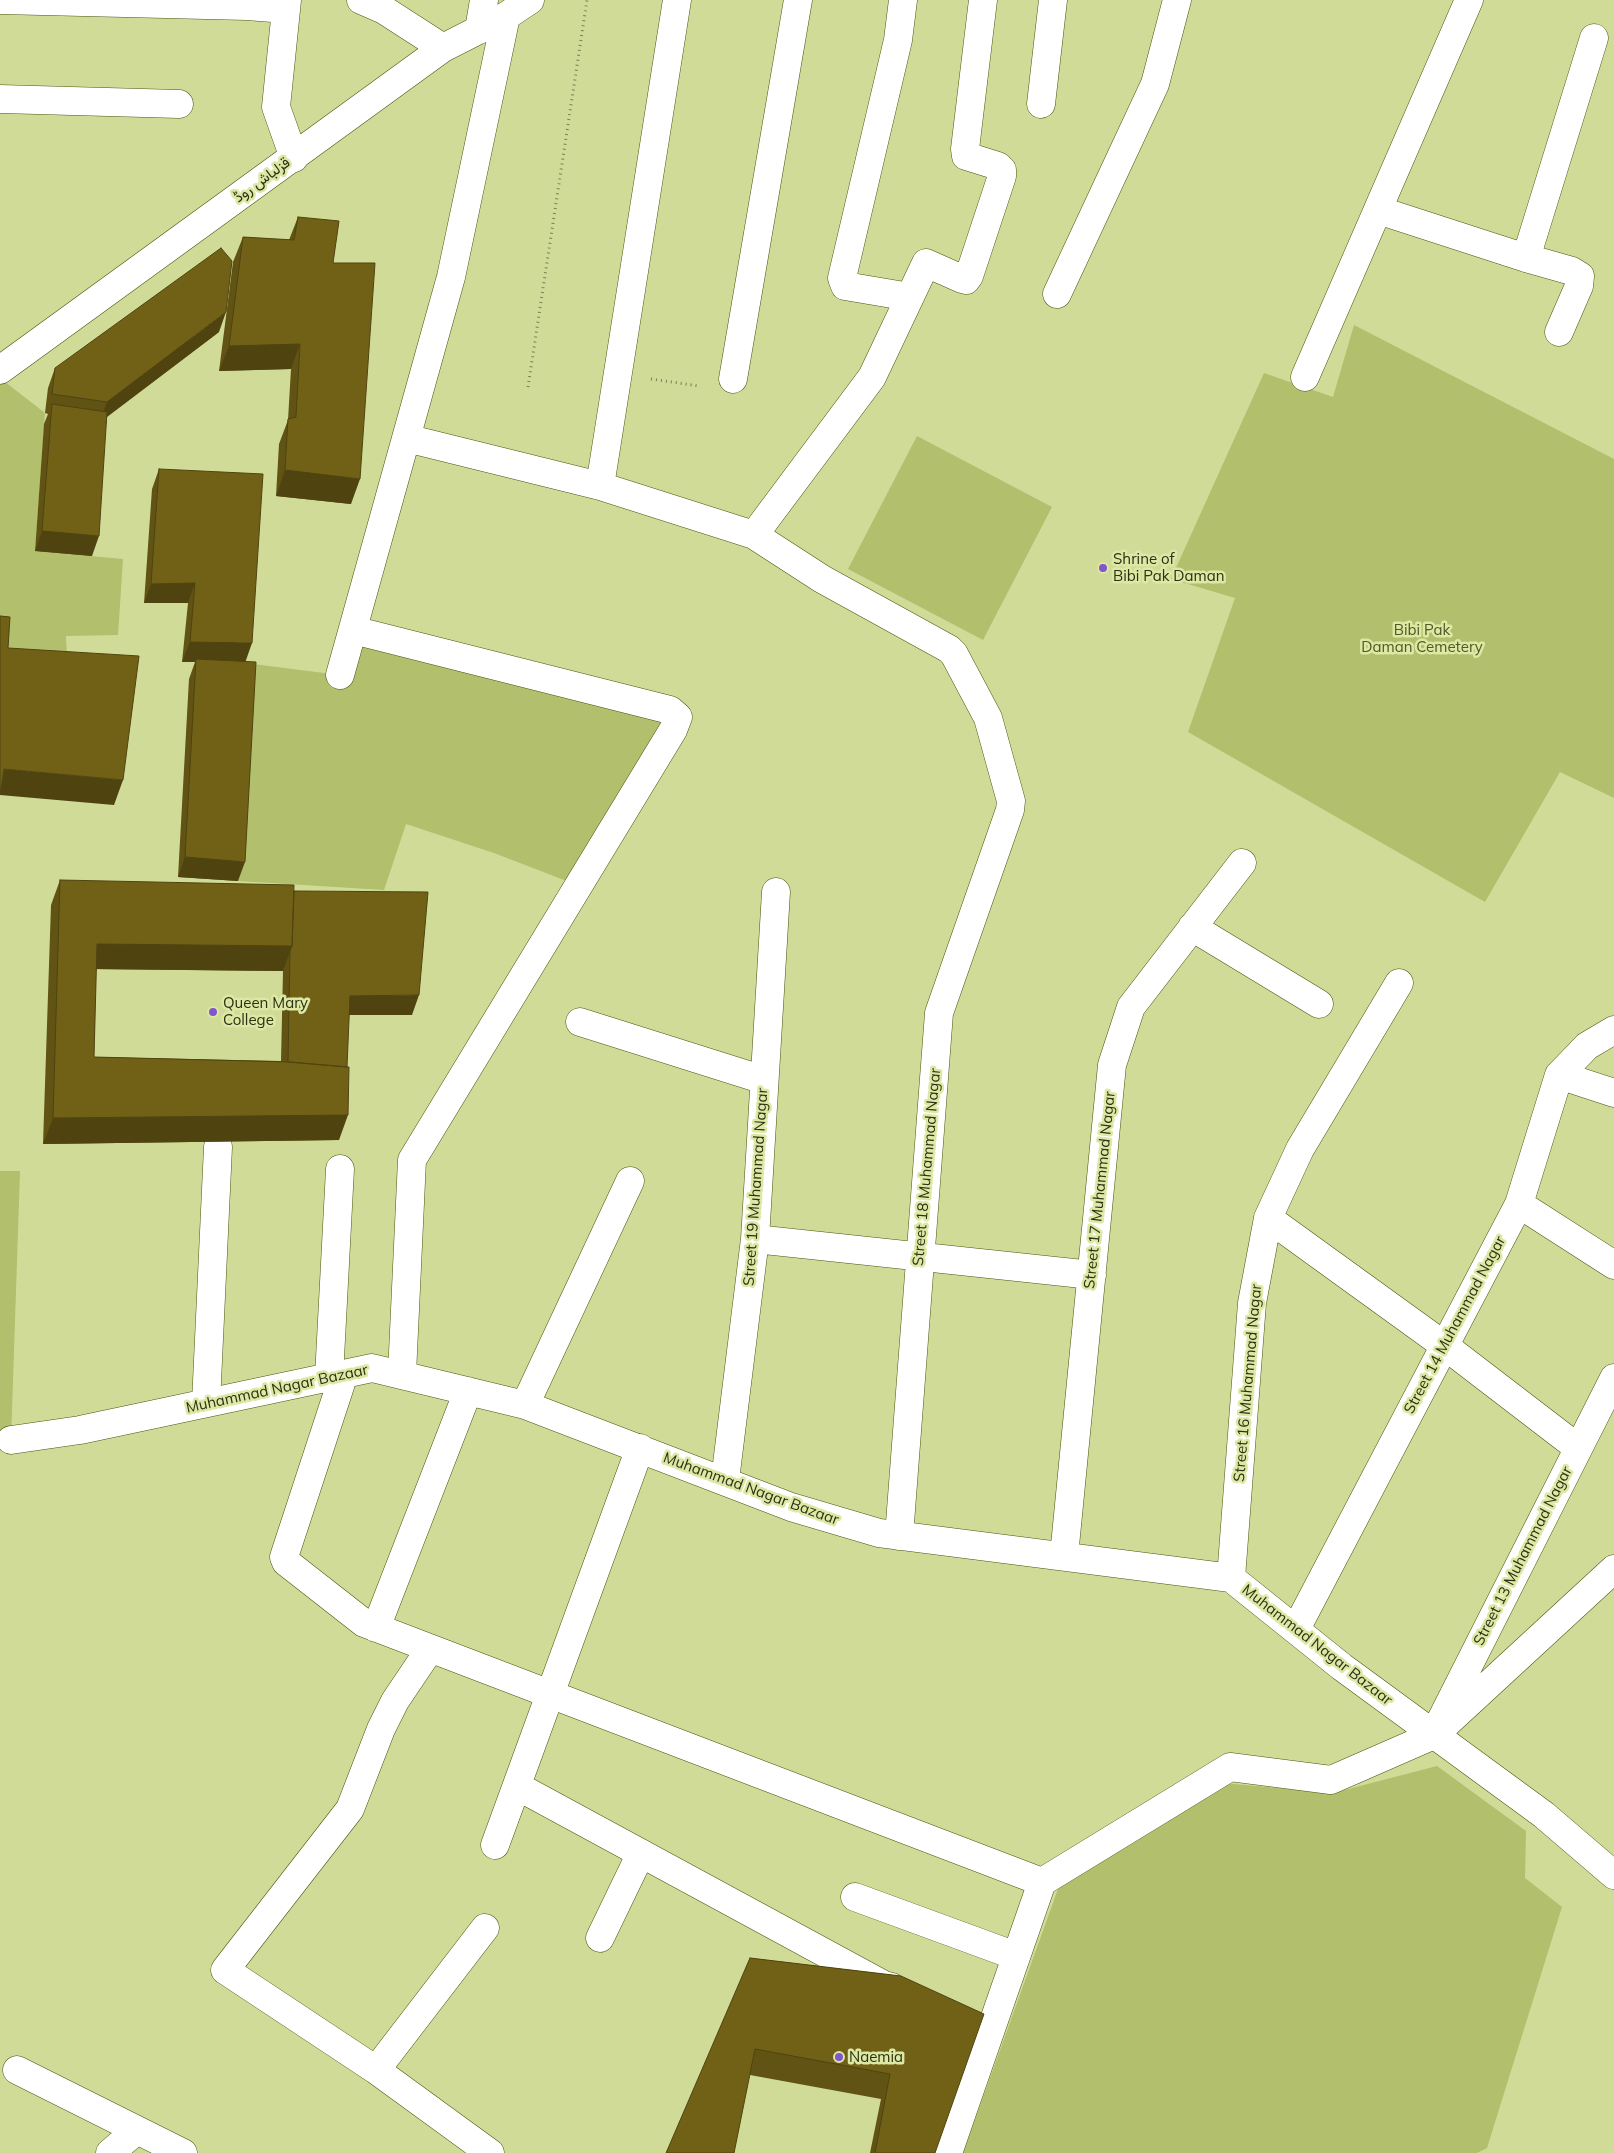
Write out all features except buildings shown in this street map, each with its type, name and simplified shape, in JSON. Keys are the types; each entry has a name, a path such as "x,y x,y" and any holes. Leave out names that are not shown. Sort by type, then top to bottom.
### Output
{"street":[{"path":"0,0 247,6 286,4 276,107 294,158"},
{"path":"361,0 384,10 443,48"},
{"path":"479,30 484,0"},
{"name":"قزلباش روڈ","path":"0,370 443,48 506,16 530,0"},
{"path":"600,486 677,0"},
{"path":"734,379 798,0"},
{"path":"903,0 898,40 842,278 845,286 910,297"},
{"path":"406,438 600,486 754,535 872,377 926,263 966,280 1002,176 1002,170 998,166 966,156 965,149 983,0"},
{"path":"1041,104 1054,0"},
{"path":"1057,294 1155,84 1177,0"},
{"path":"1305,377 1469,0"},
{"path":"340,675 451,277 506,16"},
{"path":"1526,258 1594,38"},
{"path":"0,99 179,104"},
{"path":"1378,210 1572,271 1580,276 1579,286 1559,332"},
{"name":"Street 18 Muhammad Nagar","path":"754,535 822,578 954,654 988,718 1011,801 1010,810 938,1013 899,1536"},
{"path":"353,630 670,710 678,717 673,730 412,1160 402,1374"},
{"name":"Street 17 Muhammad Nagar","path":"1064,1556 1112,1065 1131,1007 1242,863"},
{"name":"Street 19 Muhammad Nagar","path":"724,1480 755,1240 776,892"},
{"path":"1192,927 1319,1004"},
{"name":"Street 16 Muhammad Nagar","path":"1232,1578 1252,1303 1268,1218 1300,1150 1399,984"},
{"path":"580,1022 764,1080"},
{"name":"Street 14 Muhammad Nagar","path":"1296,1629 1518,1204 1559,1075 1587,1046 1614,1030"},
{"path":"1559,1075 1614,1093"},
{"path":"206,1403 218,1147"},
{"path":"340,1169 337,1375 284,1557 286,1562 364,1623 1042,1882"},
{"path":"525,1405 630,1182"},
{"path":"1518,1204 1614,1265"},
{"path":"1268,1218 1444,1346 1578,1448"},
{"path":"755,1240 1092,1275"},
{"name":"Muhammad Nagar Bazaar","path":"11,1440 80,1430 372,1368 525,1405 791,1507 879,1533 1232,1578 1342,1667 1544,1815 1614,1875"},
{"name":"Street 13 Muhammad Nagar","path":"1434,1735 1614,1378"},
{"path":"376,1628 468,1391"},
{"path":"496,1845 640,1448"},
{"path":"948,2153 1042,1882 1230,1767 1331,1780 1434,1735 1609,1582"},
{"path":"430,1649 395,1700 380,1729 350,1809 225,1970 376,2070 490,2153"},
{"path":"517,1786 884,1985 911,1993"},
{"path":"600,1938 641,1853"},
{"path":"855,1897 1016,1956"},
{"path":"376,2070 485,1928"},
{"path":"966,2011 994,2019"},
{"path":"16,2070 183,2153"},
{"path":"110,2153 137,2130"}],"path":[{"path":"528,387 587,0"},
{"path":"618,374 726,390 731,386 734,379"}],"green space":[{"name":"Bibi Pak Daman Cemetery","path":"1354,325 1614,459 1614,798 1560,772 1485,902 1188,732 1235,598 1171,579 1264,373 1333,397"},
{"path":"0,378 45,413 35,551 123,559 118,635 66,636 68,678 0,654"},
{"path":"917,436 1052,507 983,640 848,569"},
{"path":"353,630 670,710 577,885 494,853 406,824 384,890 238,881 245,663 340,675"},
{"path":"0,1171 20,1171 11,1440 0,1450"},
{"path":"1437,1766 1526,1831 1525,1878 1562,1907 1487,2148 1477,2153 963,2153 1058,1889 1223,1783 1333,1793"}],"place":[{"name":"Shrine of Bibi Pak Daman","path":"1103,568"},
{"name":"Queen Mary College","path":"213,1012"},
{"name":"Naemia","path":"839,2057"}]}
